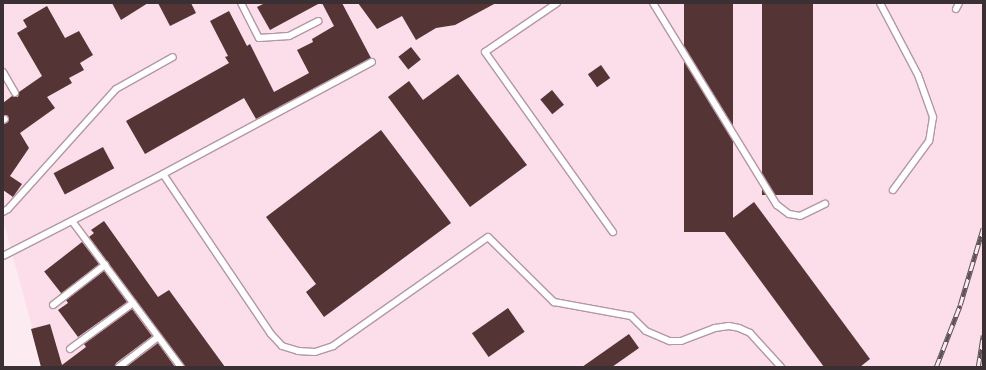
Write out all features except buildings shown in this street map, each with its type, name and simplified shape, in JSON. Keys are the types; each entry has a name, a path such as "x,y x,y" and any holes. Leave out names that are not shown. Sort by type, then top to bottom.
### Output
{"lane":[{"path":"241,3 259,38 289,36 318,21"},
{"path":"557,3 485,52 613,232"},
{"path":"653,3 777,205 789,214 800,216 825,204"},
{"path":"880,3 918,75 933,117 929,142 893,190"},
{"path":"3,212 116,89 173,56"},
{"path":"3,256 163,174 372,62"},
{"path":"3,72 15,93"},
{"path":"163,174 271,334 282,346 293,350 315,352 333,346 488,237 554,302 631,316 646,331 670,341 681,341 715,328 729,326 739,328 750,333 781,367"},
{"path":"72,221 181,367"},
{"path":"53,305 105,265"},
{"path":"70,349 133,303"},
{"path":"119,367 158,337"}],"shaded area":[{"path":"3,3 983,3 983,367 43,367 3,220"}],"railway":[{"path":"936,367 960,305 983,228"},
{"path":"978,367 983,335"}]}
